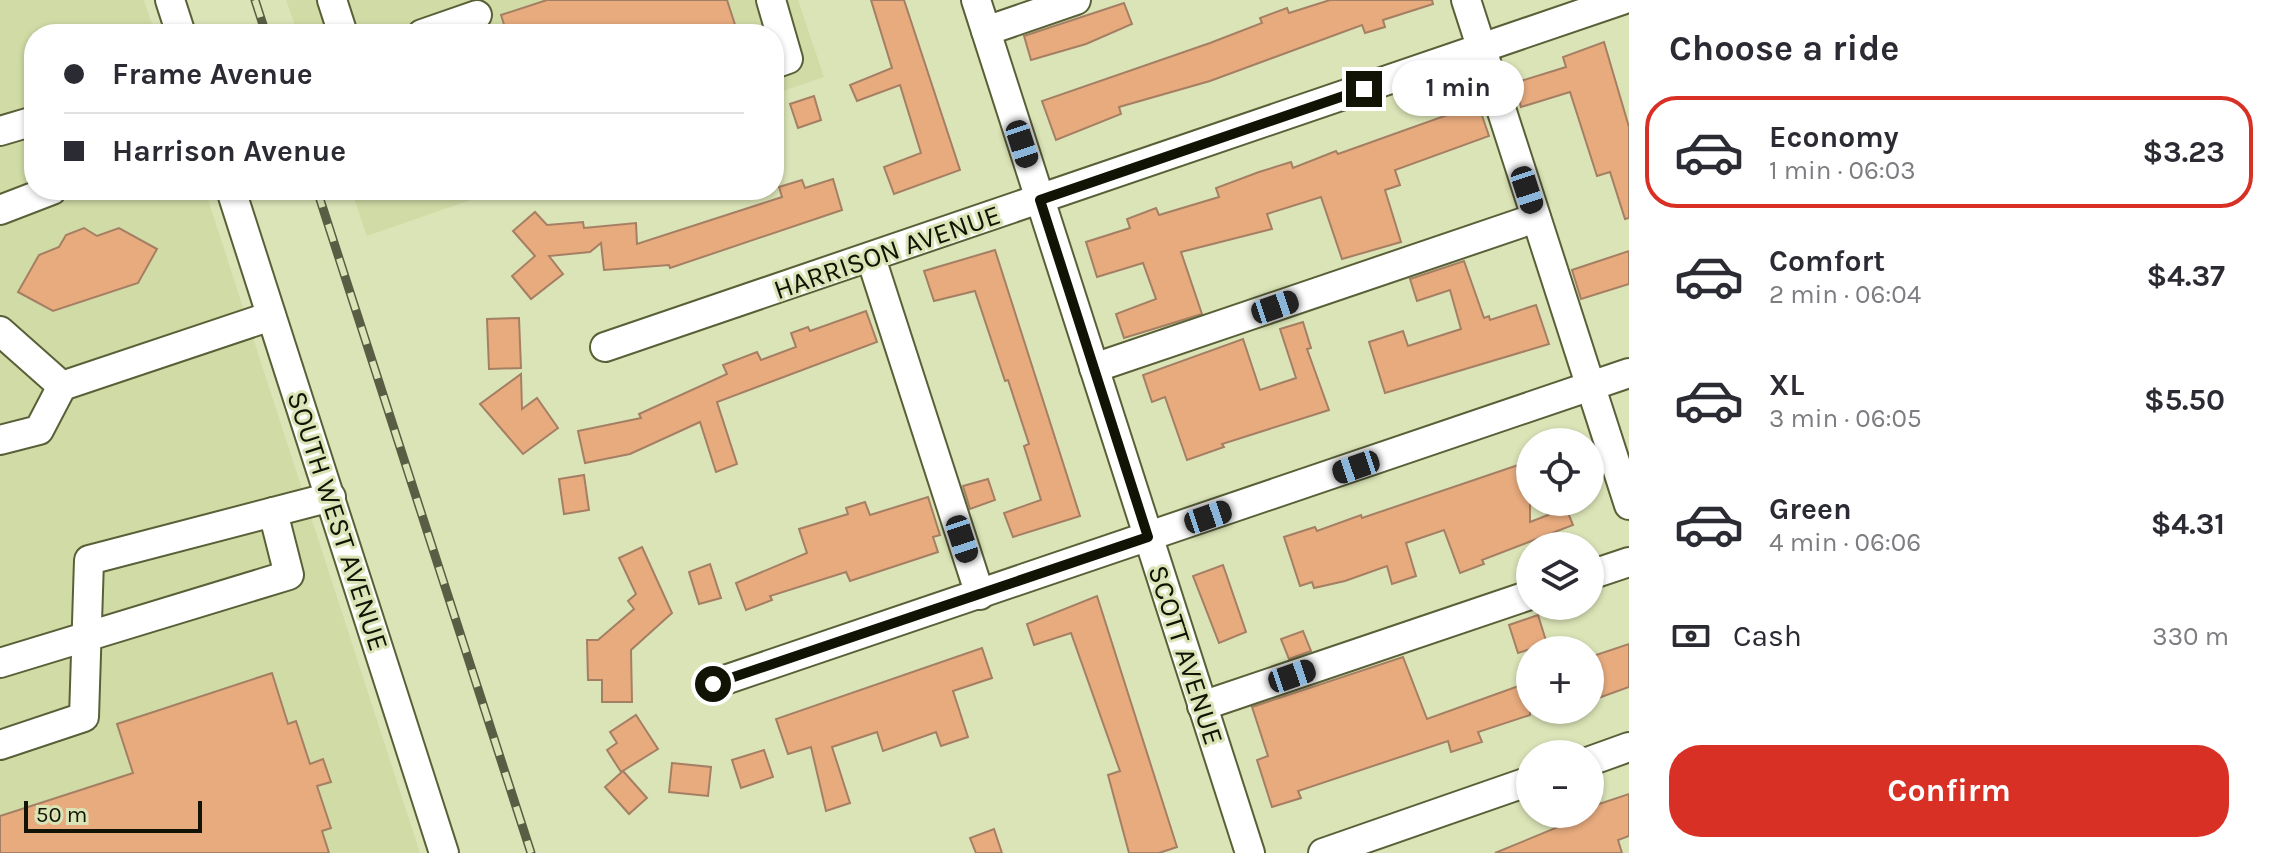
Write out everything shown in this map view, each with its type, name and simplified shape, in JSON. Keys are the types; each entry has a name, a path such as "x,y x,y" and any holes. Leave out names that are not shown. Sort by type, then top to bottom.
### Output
{"street":[{"path":"170,0 178,24"},
{"path":"332,0 340,24"},
{"path":"771,0 778,24"},
{"name":"SCOTT AVENUE","path":"976,0 1250,853"},
{"path":"986,31 1076,0"},
{"path":"1466,0 1629,505"},
{"name":"HARRISON AVENUE","path":"605,347 1622,0"},
{"path":"451,24 477,15"},
{"path":"0,131 24,124"},
{"path":"0,210 26,200"},
{"name":"SOUTH WEST AVENUE","path":"234,200 444,853"},
{"path":"1094,368 1536,218"},
{"path":"871,258 980,595"},
{"path":"0,440 39,430 62,386 271,316"},
{"path":"0,331 62,386"},
{"path":"713,684 1629,373"},
{"path":"0,745 84,717 89,560 331,497"},
{"path":"0,663 86,634 289,575 273,512"},
{"path":"1604,570 1629,562"},
{"path":"1202,706 1516,600"},
{"path":"1604,756 1629,747"},
{"path":"1323,853 1516,786"}],"shaded area":[{"path":"0,0 144,0 152,24 24,24 24,200 208,200 420,853 0,853"},
{"path":"286,0 798,0 824,77 784,91 784,24 294,24"},
{"path":"354,200 470,200 367,236"}],"building":[{"path":"547,0 727,0 735,24 504,24 501,15"},
{"path":"871,0 904,0 960,170 894,194 884,167 921,153 900,85 857,101 850,85 892,68"},
{"path":"1330,0 1432,0 1433,4 1383,20 1385,27 1365,33 1362,25 1210,81 1119,107 1121,114 1056,140 1042,101 1210,43 1262,23 1260,18 1287,8 1289,13"},
{"path":"1124,3 1132,24 1086,44 1031,60 1024,36"},
{"path":"1604,42 1629,127 1629,218 1625,219 1610,172 1597,176 1570,92 1521,107 1514,83 1566,67 1563,57"},
{"path":"814,96 821,120 798,128 790,104"},
{"path":"1478,104 1489,136 1395,170 1400,185 1385,190 1401,242 1342,259 1321,197 1267,214 1272,229 1181,252 1202,314 1124,338 1116,314 1156,299 1143,263 1097,277 1086,242 1130,228 1127,219 1156,208 1159,215 1219,197 1216,188 1259,172 1291,162 1293,168"},
{"path":"833,179 842,210 670,268 669,265 604,270 601,243 590,252 549,256 563,274 531,299 512,276 535,256 513,231 535,212 547,225 583,222 584,228 636,223 637,244 773,200 784,200 784,185 802,180 805,188"},
{"path":"84,228 97,236 119,228 157,249 138,283 53,311 18,292 39,255 59,247 66,235"},
{"path":"995,250 1080,516 1013,537 1004,513 1041,500 1024,446 1029,444 1008,380 1005,381 975,291 934,301 924,271"},
{"path":"1629,251 1629,284 1581,299 1572,270"},
{"path":"1464,261 1484,318 1489,316 1490,320 1536,305 1549,344 1385,393 1369,342 1403,331 1408,346 1461,329 1450,290 1417,301 1410,279"},
{"path":"866,311 877,342 717,402 737,464 716,472 700,422 630,454 585,463 578,431 641,418 639,414 727,374 723,365 757,352 761,360 796,347 791,333 808,327 810,331"},
{"path":"519,318 521,368 489,369 487,319"},
{"path":"1303,322 1311,348 1307,349 1329,410 1222,444 1224,447 1187,460 1165,397 1152,402 1143,375 1243,339 1260,390 1296,378 1280,329"},
{"path":"521,374 522,409 537,398 558,428 523,454 480,404"},
{"path":"1516,466 1516,516 1530,516 1530,522 1545,516 1569,516 1573,525 1555,532 1516,532 1516,547 1482,560 1484,564 1460,573 1444,530 1406,543 1416,576 1392,584 1387,566 1345,581 1314,588 1312,582 1300,586 1284,537 1315,527 1317,531 1361,515 1362,518"},
{"path":"584,475 589,510 564,514 559,479"},
{"path":"988,479 995,500 970,509 963,486"},
{"path":"928,497 940,535 933,537 938,552 850,581 846,572 770,596 772,600 746,610 736,583 807,553 799,529 848,514 846,508 865,502 870,515"},
{"path":"642,547 672,613 631,650 632,702 602,702 602,680 588,680 587,640 598,640 634,609 628,601 636,594 619,558"},
{"path":"710,564 721,598 699,604 689,572"},
{"path":"1223,565 1246,632 1219,643 1193,576"},
{"path":"1097,596 1177,847 1159,853 1129,853 1108,775 1120,771 1071,633 1034,645 1027,624"},
{"path":"1524,620 1540,620 1545,636 1516,636 1516,647 1509,625"},
{"path":"1303,631 1311,651 1289,659 1281,639"},
{"path":"1629,644 1629,687 1604,696 1604,652"},
{"path":"982,648 992,678 953,691 968,737 941,746 936,732 883,751 877,732 832,747 850,803 826,811 811,747 788,754 776,719"},
{"path":"1403,657 1427,719 1516,687 1516,720 1478,732 1482,742 1451,752 1448,741 1298,791 1301,798 1272,807 1257,760 1268,756 1252,707"},
{"path":"272,673 288,724 296,721 310,764 323,759 331,782 317,786 331,828 322,831 329,853 0,853 0,816 133,773 117,724"},
{"path":"636,715 658,749 621,772 607,750 617,743 610,732"},
{"path":"764,750 773,777 741,788 732,760"},
{"path":"672,763 711,767 708,796 669,792"},
{"path":"623,771 647,798 629,814 605,787"},
{"path":"1629,794 1629,836 1618,840 1622,853 1495,853 1556,828 1604,828 1604,802"},
{"path":"994,829 1002,853 976,853 970,838"}],"railway":[{"path":"255,0 263,24"},
{"path":"320,200 531,853"}],"route":[{"path":"713,684 1148,537 1040,200 1364,89"}]}
